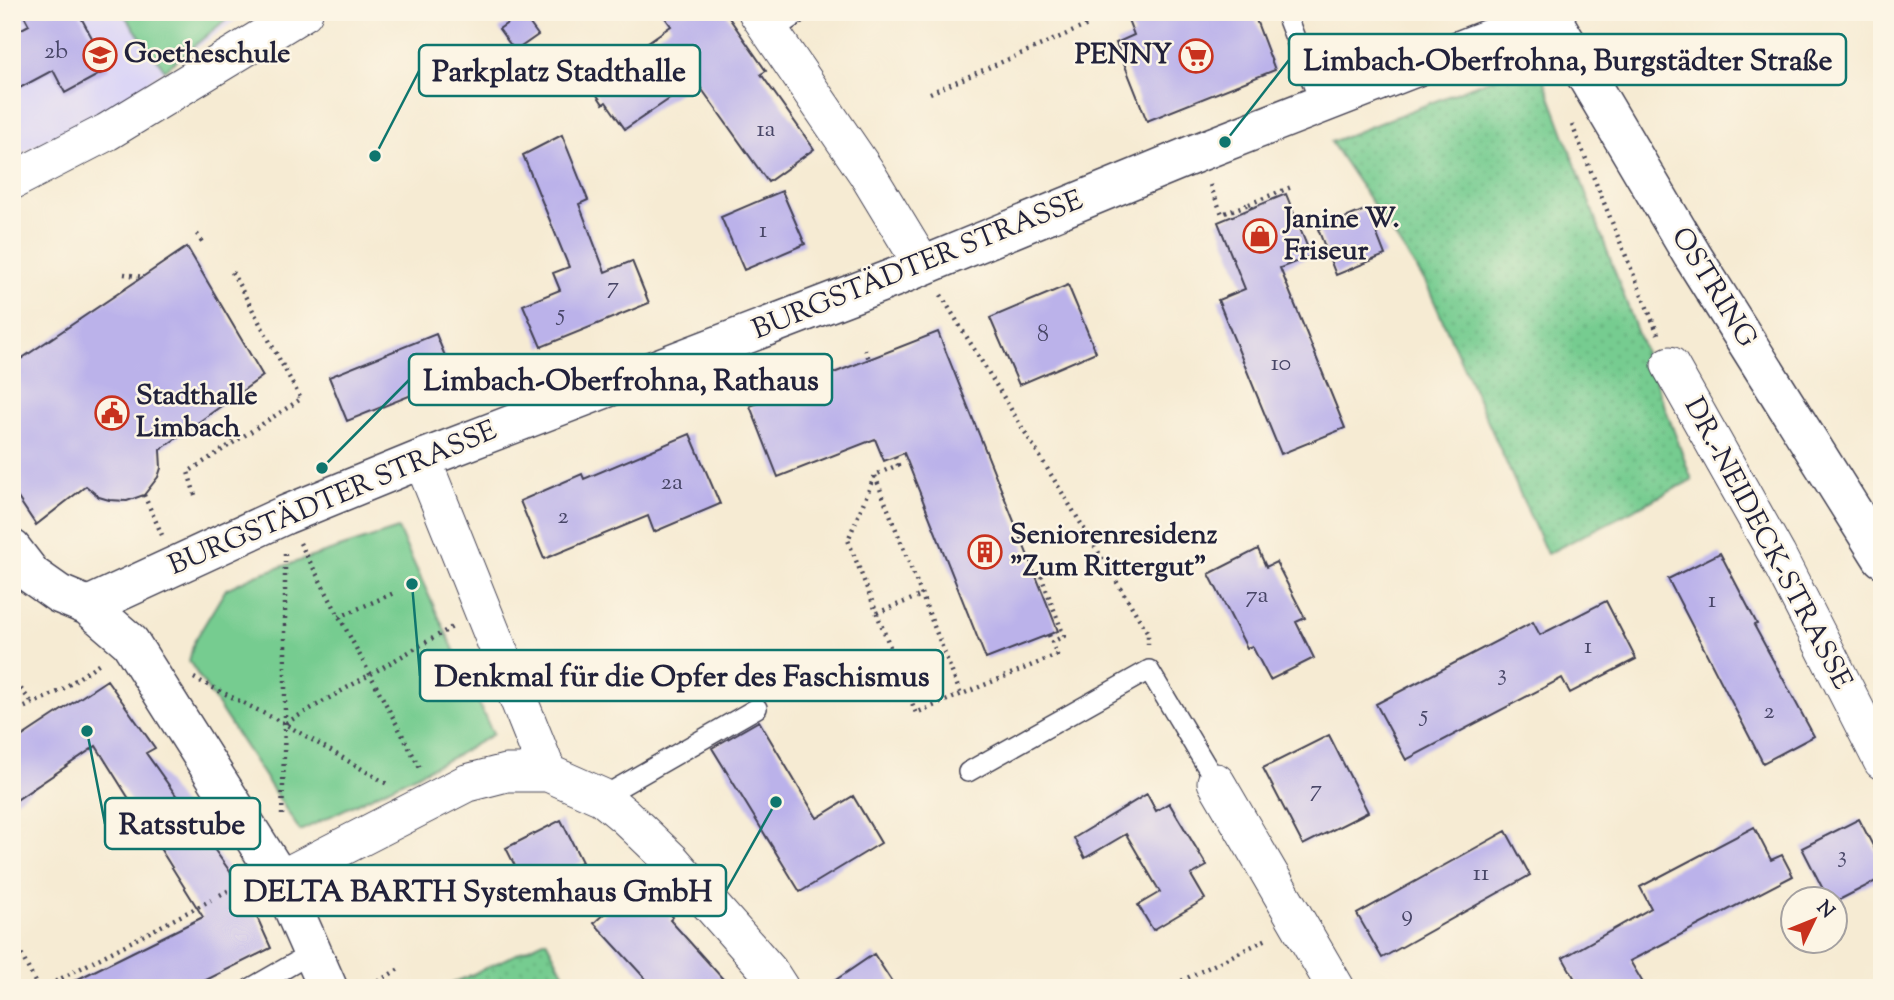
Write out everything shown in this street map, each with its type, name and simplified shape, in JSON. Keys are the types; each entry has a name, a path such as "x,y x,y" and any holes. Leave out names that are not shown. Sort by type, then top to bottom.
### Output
{"main road":[{"name":"BURGSTÄDTER STRASSE","path":"88,606 285,515 422,459 923,266 1321,105 1493,24 1553,14"},
{"name":"OSTRING","path":"1553,14 1692,255 1882,558"},
{"path":"12,549 32,575 59,594 88,606 130,642 280,879 328,988"}],"street":[{"path":"12,181 107,132 304,12"},
{"path":"776,19 923,266"},
{"name":"DR.-NEIDECK-STRASSE","path":"1671,365 1777,555 1882,761"},
{"path":"422,459 548,773"},
{"path":"280,879 467,782 506,772 548,773 601,797 625,816 671,860 769,971 780,988"},
{"path":"1216,782 1336,988"}],"lane":[{"path":"1285,12 1321,105"},
{"path":"968,772 1149,670 1216,782"},
{"path":"601,797 757,708"},
{"path":"251,988 312,953"}],"path":[{"path":"930,93 1090,24"},
{"path":"1569,120 1671,365"},
{"path":"1197,154 1222,214 1250,206 1294,186"},
{"path":"197,234 202,244"},
{"path":"923,266 1147,633 1149,670"},
{"path":"195,495 188,472 301,399 232,272"},
{"path":"124,274 143,276"},
{"path":"865,349 869,359"},
{"path":"895,457 898,465 875,475 848,540 916,713 1058,655 1049,635"},
{"path":"875,475 961,695"},
{"path":"144,495 151,510"},
{"path":"285,515 369,674 429,802"},
{"path":"282,827 285,515"},
{"path":"1040,573 1064,636 1052,642"},
{"path":"339,617 396,592"},
{"path":"877,613 922,595"},
{"path":"285,724 482,610"},
{"path":"12,713 60,691 130,642"},
{"path":"161,688 185,674 285,724 429,802"},
{"path":"12,678 33,704"},
{"path":"348,881 365,897"},
{"path":"12,936 41,988 211,900"},
{"path":"1162,988 1299,924"},
{"path":"366,988 401,968"}],"shaded area":[{"name":"Goetheschule","path":"12,12 248,12 126,97 12,159"}],"green space":[{"path":"122,12 235,12 165,70"},
{"path":"1537,61 1692,480 1547,554 1426,283 1331,142"},
{"path":"398,529 493,734 455,756 300,831 189,661 194,642 226,589 256,575"},
{"path":"546,940 571,988 443,988"}],"building":[{"name":"Goetheschule","path":"22,12 78,12 109,69 65,93 53,70 12,92 12,34 29,25"},
{"path":"661,12 725,12 766,71 761,74 814,149 768,182 696,81 625,129 589,83 671,26"},
{"name":"PENNY","path":"1125,12 1253,12 1275,70 1147,121 1116,43 1134,35"},
{"path":"522,13 538,35 515,51 499,29"},
{"path":"562,135 588,200 579,204 605,272 632,261 649,303 541,347 523,305 560,290 553,273 569,267 523,155"},
{"path":"782,191 805,244 744,270 721,217"},
{"path":"1286,194 1311,256 1280,268 1345,428 1281,454 1218,300 1245,289 1218,222"},
{"path":"1367,209 1385,255 1336,275 1318,229"},
{"name":"Stadthalle Limbach","path":"187,247 263,376 160,450 161,468 158,477 144,495 127,501 109,500 99,497 86,486 36,525 12,489 12,365"},
{"path":"1068,285 1096,352 1019,385 990,318"},
{"name":"Seniorenresidenz \"Zum Rittergut\"","path":"938,332 1058,631 986,659 904,453 884,461 875,439 778,477 750,406"},
{"path":"436,334 454,378 347,421 329,377"},
{"path":"690,434 720,504 654,532 648,516 544,559 520,501 582,474 584,479"},
{"path":"1258,549 1266,567 1276,562 1305,618 1296,622 1314,658 1270,680 1252,646 1247,648 1209,574"},
{"path":"1720,553 1757,624 1754,625 1814,736 1763,763 1668,579"},
{"path":"1606,601 1636,659 1570,693 1562,678 1406,760 1376,704 1533,622 1540,635"},
{"path":"107,680 155,748 146,753 248,897 271,948 190,988 60,988 203,917 96,746 12,803 12,743"},
{"path":"759,721 817,818 853,796 881,843 800,892 712,748"},
{"path":"1329,735 1368,812 1303,845 1263,768"},
{"path":"1147,794 1156,811 1169,803 1207,866 1191,875 1205,899 1153,930 1138,905 1160,892 1126,834 1085,858 1074,838"},
{"path":"1859,819 1882,863 1882,878 1848,895 1848,884 1820,884 1802,848"},
{"path":"561,820 582,862 527,890 506,848"},
{"path":"1754,827 1771,860 1782,855 1793,876 1630,961 1646,988 1580,988 1563,958 1651,908 1640,887"},
{"path":"1506,831 1530,875 1382,958 1357,914"},
{"path":"639,881 673,917 670,920 731,988 654,988 594,923"},
{"path":"874,954 896,988 824,988"}],"place":[{"name":"Goetheschule","path":"100,55"},
{"name":"PENNY","path":"1196,56"},
{"name":"Limbach-Oberfrohna, Burgstädter Straße","path":"1225,142"},
{"name":"Parkplatz Stadthalle","path":"375,156"},
{"name":"Janine W. Friseur","path":"1260,236"},
{"name":"Stadthalle Limbach","path":"112,413"},
{"name":"Limbach-Oberfrohna, Rathaus","path":"322,468"},
{"name":"Seniorenresidenz \"Zum Rittergut\"","path":"985,552"},
{"name":"Denkmal für die Opfer des Faschismus","path":"412,584"},
{"name":"Ratsstube","path":"87,731"},
{"name":"DELTA BARTH Systemhaus GmbH","path":"776,802"}]}
